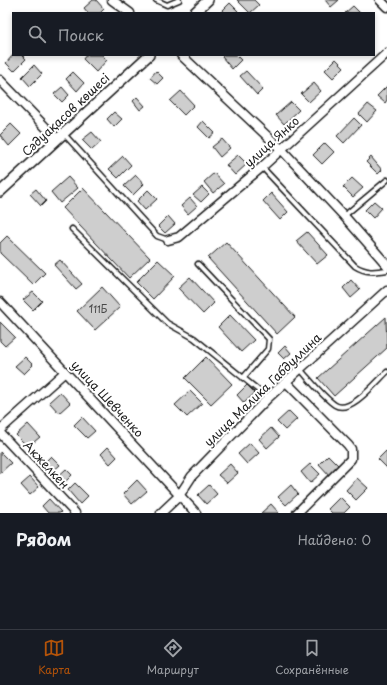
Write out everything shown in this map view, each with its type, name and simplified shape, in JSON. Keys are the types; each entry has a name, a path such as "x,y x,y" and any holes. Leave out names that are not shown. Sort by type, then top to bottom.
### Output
{"street":[{"path":"112,0 129,12"},
{"path":"380,0 387,7"},
{"path":"195,12 203,1"},
{"name":"улица Янко","path":"168,240 179,237 282,150 387,53"},
{"name":"Сәдуақасов көшесі","path":"0,192 148,56"},
{"path":"182,56 282,150 344,216 387,265"},
{"path":"0,80 60,137"},
{"name":"улица Малика Габдуллина","path":"161,513 179,496 192,476 268,398 387,290"},
{"name":"улица Шевченко","path":"0,302 196,513"},
{"path":"0,430 65,372"},
{"path":"286,382 348,445 352,454 351,459 297,513"},
{"name":"Акжелкен","path":"0,433 75,513"}],"lane":[{"path":"156,0 167,5 179,0"},
{"path":"60,137 157,236 168,240"},
{"path":"262,167 355,266 363,271 371,273 387,270"},
{"path":"344,216 387,180"},
{"path":"72,229 167,323 194,338 268,398"},
{"path":"198,264 269,339 268,349 244,378"},
{"path":"300,369 336,406 345,407 356,402 387,372"}],"building":[{"path":"93,0 96,0 104,9 101,12 87,12 84,8"},
{"path":"237,0 254,0 259,5 251,12 249,12"},
{"path":"325,0 339,0 331,7"},
{"path":"230,3 238,11 237,12 221,12"},
{"path":"353,6 359,12 346,12"},
{"path":"12,56 23,56 26,59 14,71 6,63"},
{"path":"85,56 103,56 107,60 96,72 83,59"},
{"path":"237,56 241,60 232,69 222,57"},
{"path":"336,59 344,67 333,78 325,70"},
{"path":"34,65 42,74 30,86 22,77"},
{"path":"156,71 163,78 157,84 150,78"},
{"path":"246,71 263,89 257,95 240,76"},
{"path":"73,72 84,83 77,91 66,79"},
{"path":"314,83 321,91 309,102 301,94"},
{"path":"387,86 387,100 385,103 377,96"},
{"path":"62,87 69,95 62,102 54,94"},
{"path":"181,91 194,105 184,115 170,101"},
{"path":"137,97 145,106 140,110 133,101"},
{"path":"291,102 299,110 284,124 276,115"},
{"path":"368,104 377,111 367,122 359,114"},
{"path":"114,112 122,119 114,127 107,119"},
{"path":"354,118 361,125 344,143 337,136"},
{"path":"203,121 215,133 209,138 198,127"},
{"path":"11,124 21,134 9,146 0,135"},
{"path":"92,132 101,142 92,150 82,140"},
{"path":"222,139 230,148 220,157 212,147"},
{"path":"325,143 334,152 322,164 313,155"},
{"path":"238,155 247,164 235,175 226,165"},
{"path":"123,156 131,165 118,178 109,169"},
{"path":"371,157 382,170 378,174 366,162"},
{"path":"214,173 224,184 213,193 204,182"},
{"path":"136,175 144,184 133,195 124,186"},
{"path":"68,177 78,188 60,203 51,192"},
{"path":"352,178 363,188 353,197 343,187"},
{"path":"202,187 209,194 201,202 193,195"},
{"path":"83,188 150,258 129,278 63,208"},
{"path":"36,189 46,201 41,206 30,194"},
{"path":"148,190 157,199 145,210 137,201"},
{"path":"271,193 288,212 280,220 263,201"},
{"path":"190,198 197,206 188,214 181,206"},
{"path":"374,201 382,208 373,218 365,210"},
{"path":"168,216 175,224 165,233 158,226"},
{"path":"307,232 328,255 317,264 296,241"},
{"path":"7,236 45,273 33,285 0,253 0,243"},
{"path":"226,242 295,317 277,334 208,258"},
{"path":"60,260 82,284 76,289 54,265"},
{"path":"158,260 175,276 153,299 136,282"},
{"path":"190,277 214,303 203,314 178,288"},
{"path":"351,280 360,290 351,298 343,288"},
{"path":"102,287 120,307 95,330 77,311"},
{"path":"33,292 42,301 33,310 23,300"},
{"path":"230,315 254,340 241,352 218,327"},
{"path":"386,317 387,348 334,396 318,378"},
{"path":"0,322 15,337 5,346 0,341"},
{"path":"285,346 291,353 284,359 278,353"},
{"path":"25,357 33,365 24,374 15,366"},
{"path":"206,357 232,384 211,404 185,378"},
{"path":"247,385 255,393 244,403 237,395"},
{"path":"190,391 202,403 187,417 175,405"},
{"path":"60,392 70,403 59,413 49,402"},
{"path":"289,411 297,419 285,430 277,422"},
{"path":"82,417 95,431 87,438 74,425"},
{"path":"28,424 40,437 28,447 16,435"},
{"path":"271,428 279,437 267,448 259,439"},
{"path":"250,443 259,453 247,464 238,454"},
{"path":"108,447 117,457 110,464 101,454"},
{"path":"386,451 387,452 387,468 378,459"},
{"path":"0,452 11,463 0,473"},
{"path":"328,455 340,467 330,476 319,464"},
{"path":"51,456 60,465 52,472 44,463"},
{"path":"230,464 238,473 227,483 218,475"},
{"path":"310,464 320,474 310,483 301,472"},
{"path":"66,469 72,475 61,486 55,479"},
{"path":"30,477 39,487 30,495 21,485"},
{"path":"357,478 368,488 356,500 346,490"},
{"path":"137,480 147,491 132,504 123,494"},
{"path":"75,483 88,496 80,504 68,490"},
{"path":"209,485 217,494 206,504 198,495"},
{"path":"291,485 298,494 286,505 278,497"},
{"path":"340,497 350,507 344,513 332,513 328,509"},
{"path":"49,499 61,512 60,513 48,513 42,506"},
{"path":"271,504 279,513 261,513"}]}
